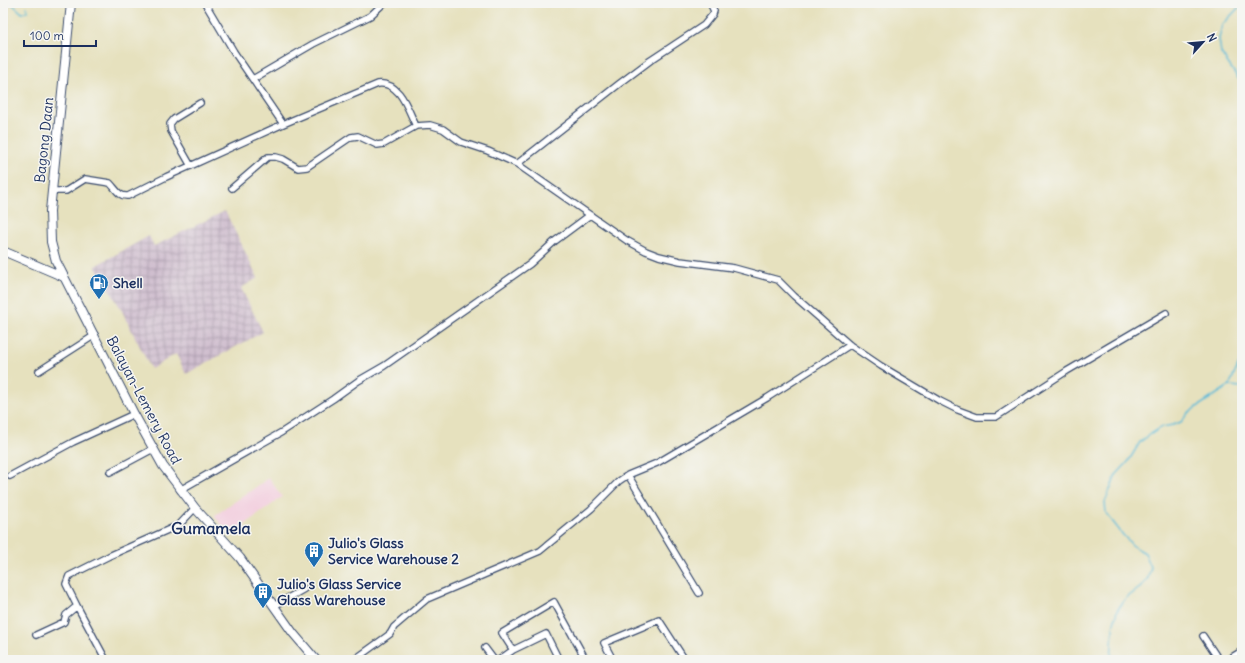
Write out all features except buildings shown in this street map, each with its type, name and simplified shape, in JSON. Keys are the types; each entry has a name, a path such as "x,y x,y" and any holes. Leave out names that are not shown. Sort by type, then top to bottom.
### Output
{"main road":[{"name":"Bagong Daan","path":"64,276 56,260 51,242 50,220 71,3"},
{"path":"3,251 64,276"},
{"name":"Balayan-Lemery Road","path":"64,276 153,449 180,490 240,558 293,633 316,660"}],"street":[{"path":"205,3 234,52 283,124"},
{"path":"253,79 313,44 370,16 384,3"},
{"path":"517,164 651,60 704,25 714,14 710,3"},
{"path":"52,191 66,191 85,179 110,183 120,195 128,196 166,177 283,124 383,83 390,85 402,97 416,126"},
{"path":"191,166 171,131 170,124 174,119 200,103"},
{"path":"232,188 268,157 283,159 298,168 307,167 351,137 358,136 377,146 384,144 416,126 430,125 443,129 461,142 488,151 517,164 626,240 646,251 680,261 734,268 778,280 850,345 881,366 940,401 977,417 996,417 1067,371 1166,313"},
{"path":"180,490 282,432 358,381 384,366 530,264 555,240 590,215"},
{"path":"39,371 95,335"},
{"path":"354,660 390,634 394,627 427,599 540,551 591,509 628,474 657,464 767,398 850,345"},
{"path":"10,476 73,442 134,414"},
{"path":"110,472 153,449"},
{"path":"628,474 699,593"},
{"path":"106,660 66,584 69,576 109,556 179,525 195,508"},
{"path":"274,606 304,590"},
{"path":"513,650 502,633 554,602 586,660"},
{"path":"36,635 64,622 66,615 77,606"},
{"path":"613,660 604,644 658,620 685,660"},
{"path":"499,660 513,650 546,634 559,660"},
{"path":"1203,636 1219,660"},
{"path":"485,648 494,660"},
{"path":"1227,660 1242,651"}],"shaded area":[{"path":"225,211 258,278 241,288 263,332 186,374 176,354 151,369 120,307 95,266 149,236 154,246"},
{"path":"269,478 282,497 231,535 214,516"}],"waterway":[{"path":"11,3 22,13 28,11 27,7"},
{"path":"1242,4 1222,25 1219,39 1221,53 1242,84"},
{"path":"1229,386 1242,357"},
{"path":"1111,660 1113,628 1117,611 1125,599 1141,587 1148,578 1151,567 1145,553 1133,546 1106,513 1105,502 1116,475 1128,462 1140,442 1151,434 1162,427 1181,422 1188,413 1229,386 1242,387"}],"place":[{"name":"Shell","path":"99,300"},
{"name":"Julio's Glass Service Warehouse 2","path":"314,568"},
{"name":"Julio's Glass Service Glass Warehouse","path":"263,609"}],"district":[{"name":"Gumamela","path":"211,528"}]}
